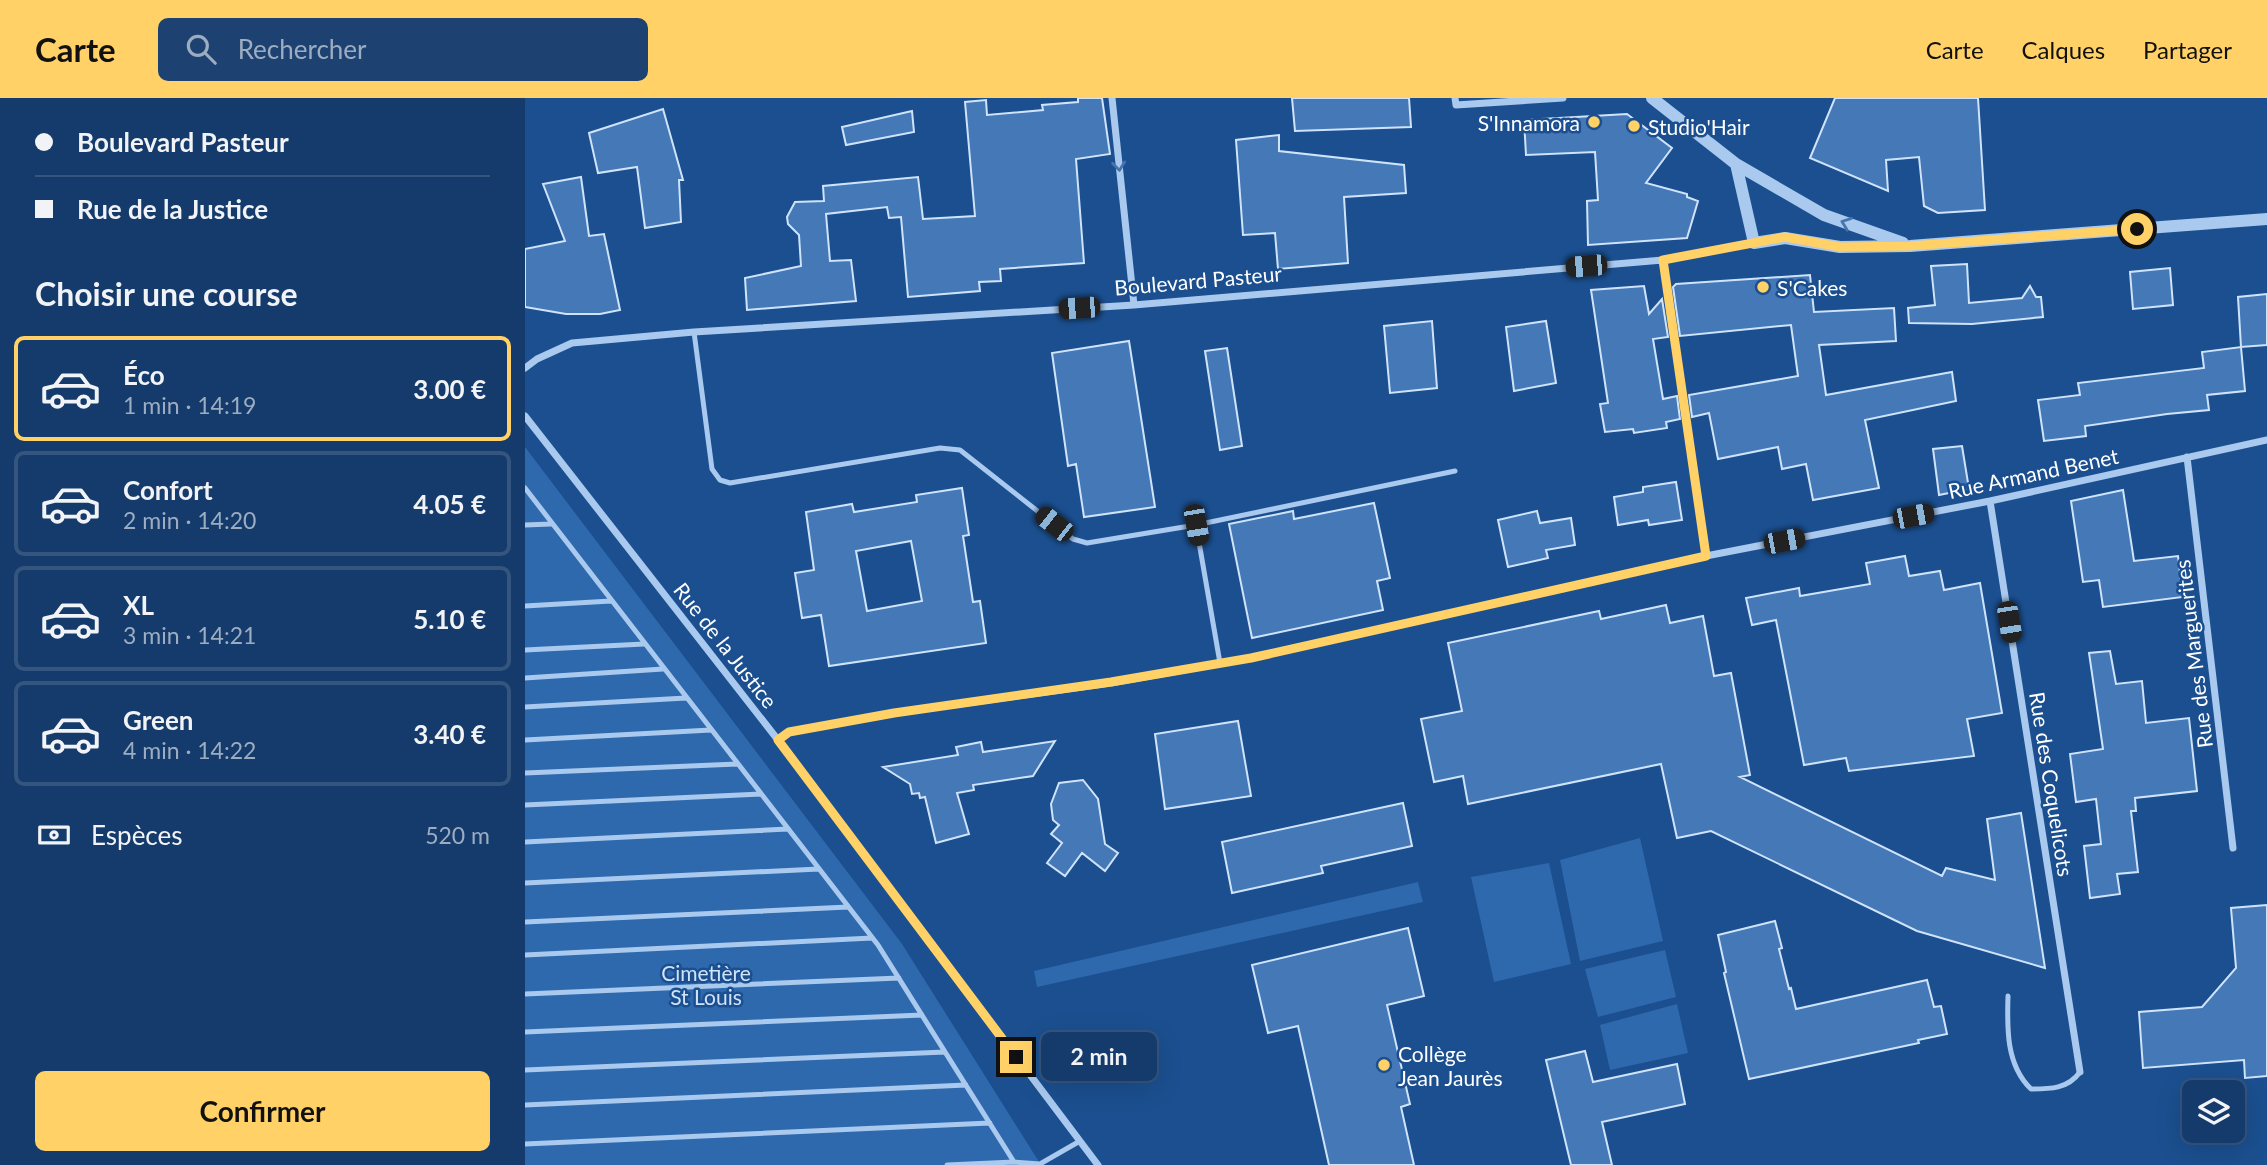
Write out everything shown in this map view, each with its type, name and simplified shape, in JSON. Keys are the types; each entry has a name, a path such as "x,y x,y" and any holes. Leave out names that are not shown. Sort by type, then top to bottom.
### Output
{"street":[{"path":"1112,98 1134,305"},
{"path":"1455,98 1456,105 1563,98"},
{"path":"1658,100 1736,164 1824,215 1910,246"},
{"path":"1736,164 1754,243 1785,237 1840,247 1910,246 2267,219"},
{"name":"Boulevard Pasteur","path":"525,368 537,359 572,343 694,332 1134,305 1663,260 1754,243"},
{"path":"1663,260 1706,556"},
{"name":"Rue de la Justice","path":"525,416 778,740 1098,1165"},
{"name":"Rue Armand Benet","path":"778,740 789,732 894,713 1111,682 1220,663 1349,637 1706,556 1990,501 2267,440"},
{"name":"Rue des Marguerites","path":"2187,457 2233,848"},
{"name":"Rue des Coquelicots","path":"1990,501 2080,1072"}],"lane":[{"path":"694,332 712,469 720,480 730,483 940,448 960,450 1073,540 1087,543 1196,525 1455,471"},
{"path":"525,488 872,938 1015,1164"},
{"path":"525,525 551,524"},
{"path":"1196,525 1220,663"},
{"path":"525,606 611,601"},
{"path":"525,650 644,644"},
{"path":"525,678 663,669"},
{"path":"525,707 685,698"},
{"path":"525,740 711,730"},
{"path":"525,774 737,764"},
{"path":"525,805 761,794"},
{"path":"525,842 787,829"},
{"path":"525,883 819,869"},
{"path":"525,922 848,907"},
{"path":"525,955 872,938"},
{"path":"525,994 899,978"},
{"path":"2008,996 2010,1049 2020,1078 2031,1089 2050,1089 2067,1084 2080,1072"},
{"path":"525,1032 922,1015"},
{"path":"525,1070 945,1052"},
{"path":"525,1105 966,1085"},
{"path":"525,1144 990,1123"},
{"path":"947,1165 1040,1164 1080,1140"}],"green space":[{"name":"Cimetière St Louis","path":"525,447 902,944 1041,1165 525,1165"},
{"path":"1640,838 1663,941 1580,961 1560,860"},
{"path":"1549,863 1571,964 1494,982 1471,877"},
{"path":"1418,882 1423,902 1037,987 1034,971"},
{"path":"1665,950 1676,997 1598,1017 1585,969"},
{"path":"1677,1004 1688,1053 1610,1070 1600,1025"}],"building":[{"path":"1078,98 1102,98 1110,154 1076,159 1084,263 1000,269 1001,281 979,282 980,291 908,297 901,217 889,218 887,207 826,214 830,261 851,260 856,301 747,310 745,278 801,266 799,235 788,224 787,217 795,202 824,201 823,186 918,177 923,219 975,216 965,102 986,100 987,115 1043,110 1042,105 1078,102"},
{"path":"1292,98 1409,98 1411,127 1295,131"},
{"path":"1835,98 1978,98 1985,210 1938,213 1924,206 1919,157 1886,160 1888,191 1810,158"},
{"path":"663,109 683,180 679,180 681,222 645,228 637,167 598,173 589,133"},
{"path":"912,111 914,132 846,145 842,127"},
{"path":"1627,114 1672,148 1646,183 1687,194 1687,197 1698,201 1687,238 1588,245 1587,201 1598,200 1595,152 1526,155 1524,120"},
{"path":"1279,135 1279,151 1404,165 1406,193 1344,197 1348,263 1278,269 1275,233 1243,235 1236,140"},
{"path":"581,177 589,236 604,234 620,310 600,314 566,314 525,307 525,249 565,241 543,184"},
{"path":"1967,264 1969,303 2022,298 2030,286 2036,297 2041,297 2043,317 1972,324 1909,323 1908,308 1935,305 1931,266"},
{"path":"2170,268 2173,305 2133,309 2130,272"},
{"path":"1810,275 1814,312 1894,308 1896,341 1819,345 1826,395 1952,372 1956,401 1865,420 1879,488 1813,500 1806,464 1782,469 1778,447 1718,459 1709,413 1692,417 1689,395 1798,376 1791,325 1680,336 1673,287 1676,284"},
{"path":"1644,286 1649,314 1662,299 1668,337 1653,339 1663,399 1677,396 1680,419 1666,422 1667,428 1634,433 1633,429 1605,432 1600,404 1608,403 1591,290"},
{"path":"2267,294 2267,345 2241,347 2238,297"},
{"path":"1432,321 1437,388 1390,393 1384,326"},
{"path":"1546,321 1556,383 1514,391 1506,327"},
{"path":"1129,341 1155,507 1084,517 1076,464 1068,466 1052,353"},
{"path":"2241,347 2245,391 2207,395 2209,410 2085,426 2086,436 2044,441 2038,400 2080,395 2078,383 2204,368 2202,352"},
{"path":"1227,348 1242,446 1220,450 1205,351"},
{"path":"1962,446 1969,489 1939,495 1933,449"},
{"path":"1676,482 1682,520 1649,525 1648,520 1618,525 1614,497 1643,492 1643,487"},
{"path":"962,488 969,535 963,536 973,602 980,601 986,643 829,666 821,615 802,618 795,573 814,570 806,512 852,504 854,512 917,502 916,495","holes":["911,541 922,601 867,611 856,551"]},
{"path":"2123,490 2134,561 2178,556 2183,597 2103,607 2099,580 2083,582 2071,501"},
{"path":"1374,503 1390,578 1377,581 1383,610 1252,638 1229,524 1293,511 1294,519"},
{"path":"1537,511 1540,523 1571,518 1575,545 1546,550 1548,558 1508,567 1498,520"},
{"path":"1905,556 1909,576 1940,571 1944,590 1980,583 2002,713 1967,719 1974,756 1849,771 1846,758 1804,765 1776,620 1752,625 1746,598 1799,588 1800,596 1870,584 1866,563"},
{"path":"1666,605 1670,623 1703,616 1714,676 1731,673 1750,775 1740,777 1942,876 1946,868 1995,880 1987,819 2021,813 2045,968 1917,931 1711,831 1677,838 1661,764 1468,804 1463,776 1434,782 1421,719 1462,711 1448,643 1599,611 1601,619"},
{"path":"2110,651 2116,684 2142,681 2146,723 2189,718 2197,791 2135,798 2136,811 2131,811 2138,872 2117,874 2120,894 2090,898 2084,846 2101,844 2096,799 2076,802 2070,754 2103,749 2089,653"},
{"path":"1238,721 1251,796 1165,809 1155,734"},
{"path":"1055,741 1033,776 973,785 974,790 957,793 969,834 936,843 925,797 920,798 919,793 912,794 910,784 883,767 958,755 956,747 981,742 983,752"},
{"path":"1083,780 1098,799 1105,844 1118,853 1105,871 1082,853 1065,876 1047,863 1062,843 1051,834 1059,825 1053,820 1051,804 1059,783"},
{"path":"1403,803 1412,846 1321,866 1323,873 1232,893 1222,842"},
{"path":"2267,905 2267,1076 2245,1078 2244,1060 2143,1068 2139,1012 2202,1007 2236,968 2231,908"},
{"path":"1775,921 1782,948 1779,949 1796,1009 1927,980 1934,1007 1941,1006 1947,1034 1918,1040 1919,1043 1749,1079 1724,973 1726,972 1718,935"},
{"path":"1408,928 1424,996 1387,1005 1410,1104 1401,1107 1414,1165 1329,1165 1298,1026 1268,1033 1252,965"},
{"path":"1585,1051 1593,1082 1677,1064 1685,1104 1602,1122 1612,1165 1571,1165 1546,1060"}],"place":[{"name":"S'Innamora","path":"1594,122"},
{"name":"Studio'Hair","path":"1634,126"},
{"name":"S'Cakes","path":"1763,287"},
{"name":"Collège Jean Jaurès","path":"1384,1065"}],"route":[{"path":"1016,1057 778,740 789,732 894,713 1111,682 1251,658 1706,556 1663,260 1785,237 1840,247 1910,246 2137,229"}]}
